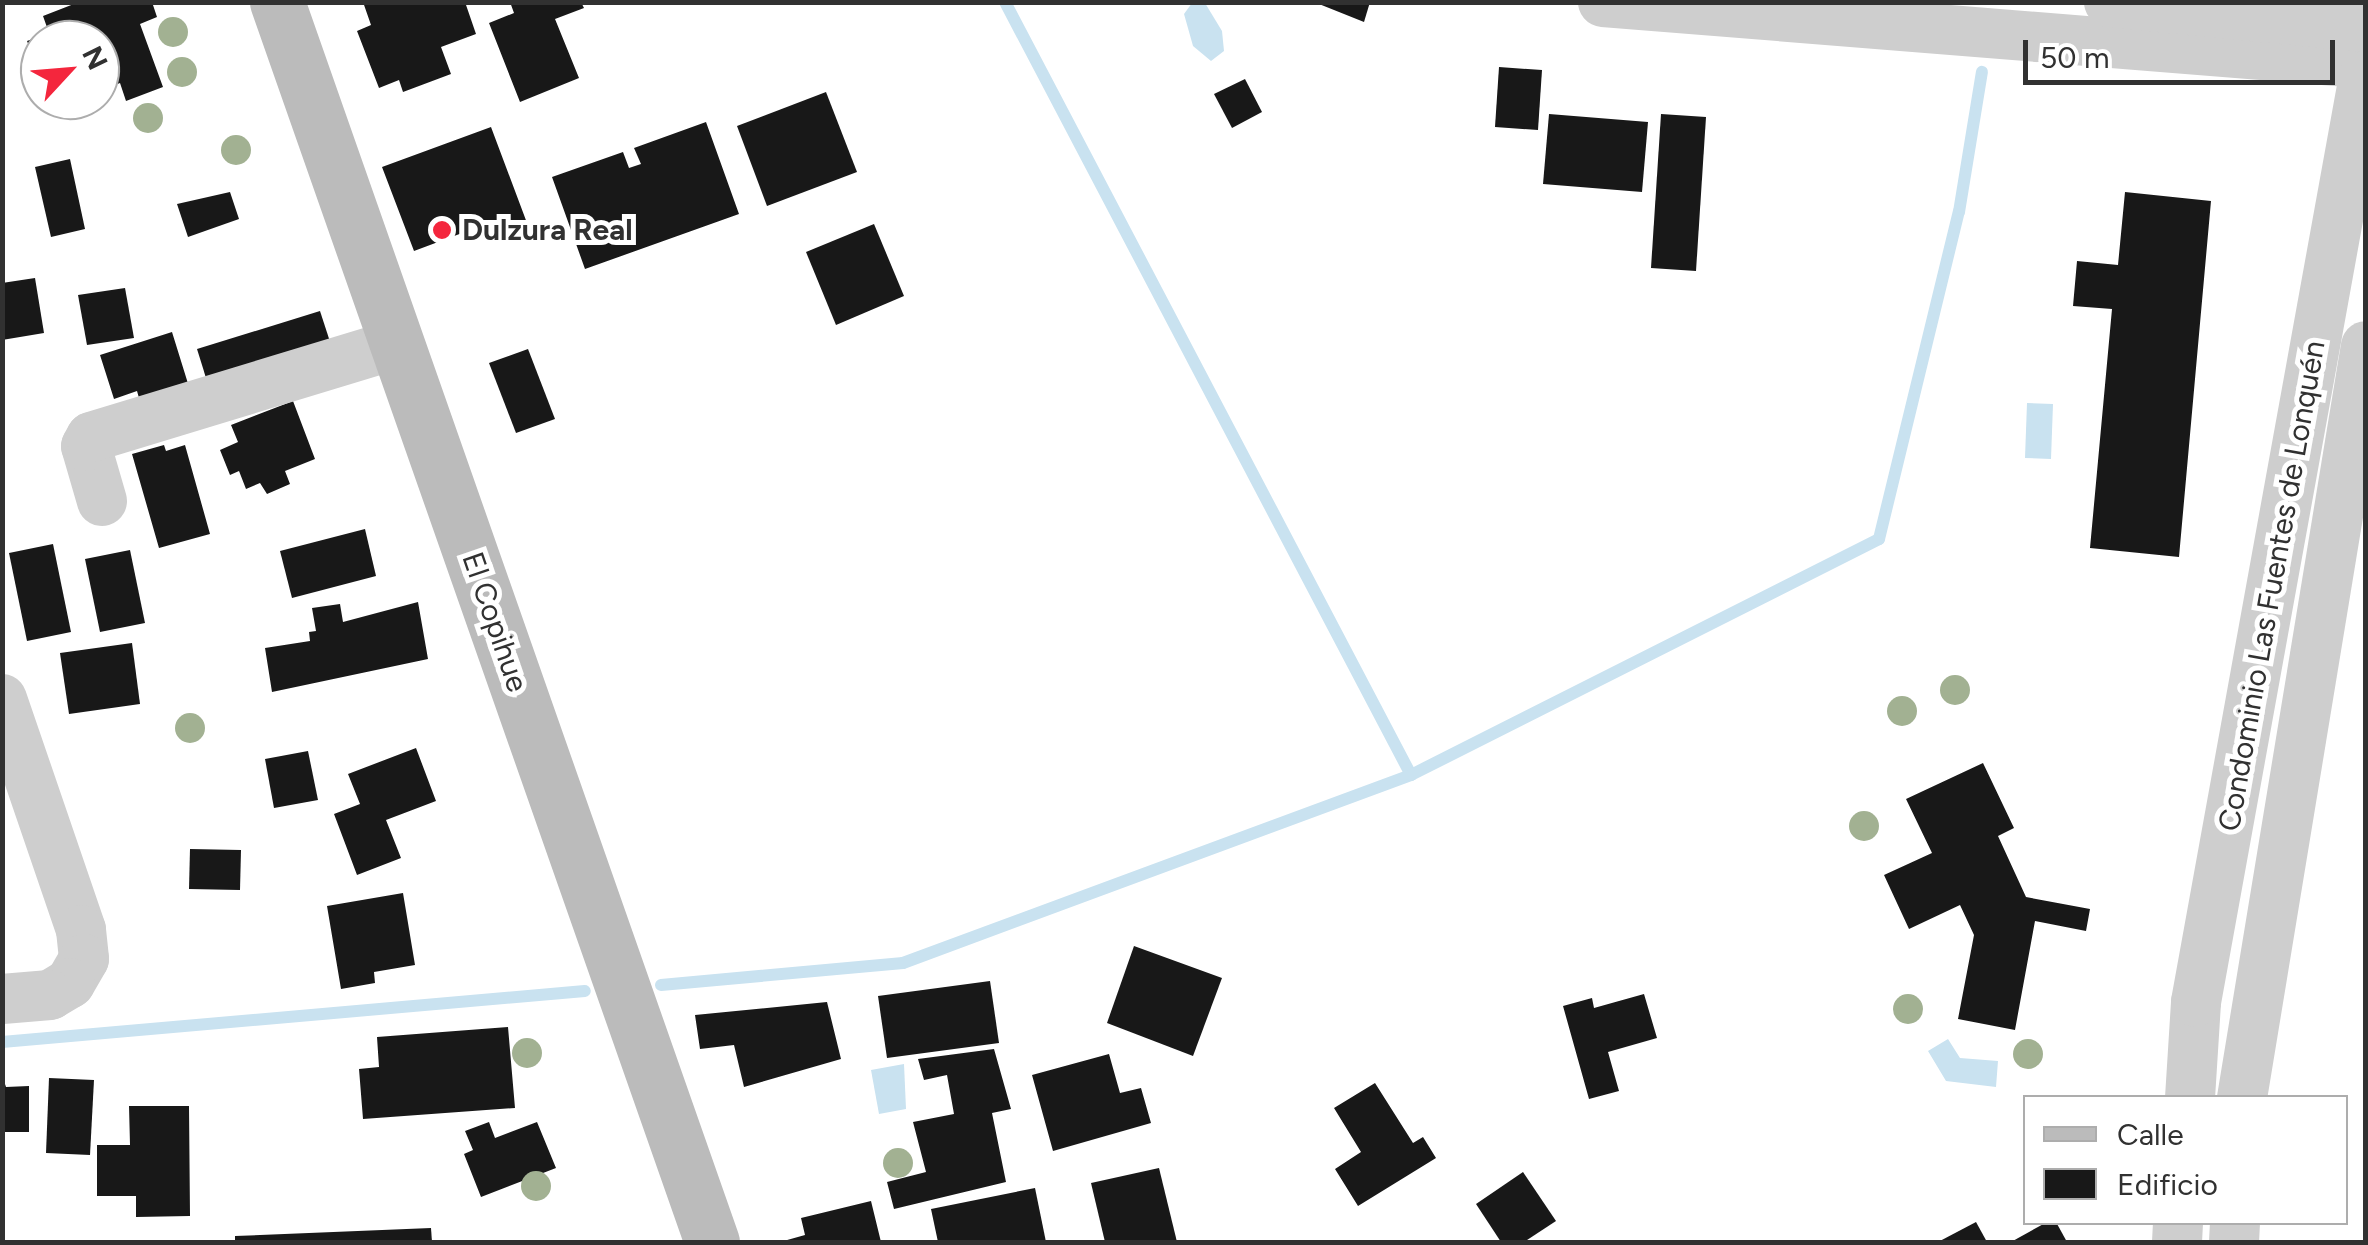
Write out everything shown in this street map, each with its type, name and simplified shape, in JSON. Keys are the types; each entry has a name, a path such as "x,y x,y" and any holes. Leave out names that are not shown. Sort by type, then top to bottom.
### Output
{"main road":[{"name":"El Copihue","path":"277,2 712,1242"}],"street":[{"path":"1602,2 2364,56"},
{"path":"2109,2 2364,56"},
{"name":"Condominio Las Fuentes de Lonquén","path":"2190,1095 2196,1002 2364,56"},
{"path":"102,500 86,446 91,437 398,344"},
{"name":"Condominio Las Fuentes de Lonquén","path":"2242,1095 2366,346"},
{"path":"2,699 80,930 84,959 70,983 50,995 2,999"}],"water":[{"path":"1192,3 1205,3 1222,31 1224,51 1211,61 1193,46 1184,14"},
{"path":"2027,403 2053,404 2051,459 2025,458"},
{"path":"1948,1039 1960,1058 1998,1061 1996,1087 1946,1081 1928,1051"},
{"path":"904,1064 906,1109 879,1114 871,1070"}],"building":[{"path":"79,2 152,2 157,17 140,24 163,87 126,101 120,83 120,20 44,20 43,16"},
{"path":"363,2 465,2 476,34 441,47 451,74 403,92 399,80 379,88 357,31 371,25"},
{"path":"510,2 581,2 584,8 555,19 579,78 520,102 489,23 514,13"},
{"path":"1314,2 1370,2 1364,22"},
{"path":"1499,67 1542,70 1538,130 1495,127"},
{"path":"1245,79 1262,112 1232,128 1214,94"},
{"path":"826,92 857,172 767,206 737,126"},
{"path":"1549,114 1648,122 1642,192 1543,184"},
{"path":"1661,114 1706,117 1696,271 1651,268"},
{"path":"706,122 739,214 585,269 552,177 623,152 629,168 641,164 634,148"},
{"path":"491,127 527,223 502,233 497,220 414,251 382,167"},
{"path":"70,159 85,229 51,237 35,167"},
{"path":"230,192 239,219 188,237 177,204"},
{"path":"2125,192 2211,201 2179,557 2090,548 2112,309 2073,306 2077,261 2118,265"},
{"path":"874,224 904,296 836,325 806,252"},
{"path":"35,278 44,333 2,340 2,283"},
{"path":"125,288 134,338 87,345 78,295"},
{"path":"320,311 334,354 211,394 197,349"},
{"path":"172,332 190,390 141,405 137,391 114,399 100,355"},
{"path":"528,349 555,419 516,433 489,363"},
{"path":"293,401 315,459 285,471 290,484 267,494 260,483 246,489 239,471 230,475 220,450 238,442 231,425"},
{"path":"164,445 166,451 185,445 210,534 159,548 132,454"},
{"path":"365,529 376,576 292,598 280,551"},
{"path":"53,544 71,632 27,641 9,553"},
{"path":"130,550 145,623 100,632 85,559"},
{"path":"418,602 428,659 272,692 265,648 310,641 309,632 316,631 312,608 340,604 343,622"},
{"path":"132,643 140,704 69,714 60,653"},
{"path":"416,748 436,801 386,820 401,858 357,875 334,814 360,804 348,774"},
{"path":"308,751 318,800 274,808 265,759"},
{"path":"1983,763 2014,828 1998,836 2026,897 2090,909 2086,931 2035,921 2015,1030 1958,1019 1974,935 1960,905 1909,929 1884,875 1932,853 1906,799"},
{"path":"190,849 241,850 240,890 189,889"},
{"path":"403,893 415,965 374,972 375,983 341,989 327,906"},
{"path":"1134,946 1222,978 1193,1056 1107,1023"},
{"path":"990,981 999,1043 887,1058 878,996"},
{"path":"1644,994 1657,1038 1608,1052 1619,1091 1589,1099 1563,1006 1592,998 1594,1008"},
{"path":"827,1002 841,1059 744,1087 734,1045 700,1049 695,1015"},
{"path":"508,1027 515,1108 363,1119 359,1069 379,1067 377,1037"},
{"path":"994,1049 1011,1109 992,1113 1006,1182 894,1209 887,1182 926,1172 913,1122 954,1114 947,1075 924,1080 918,1059"},
{"path":"1109,1054 1120,1093 1141,1088 1151,1123 1053,1151 1032,1075"},
{"path":"2,1075 6,1087 29,1086 29,1132 2,1132"},
{"path":"49,1078 94,1080 90,1155 46,1153"},
{"path":"1375,1083 1413,1143 1423,1137 1436,1158 1358,1206 1335,1169 1361,1152 1334,1108"},
{"path":"129,1106 189,1106 190,1216 136,1217 136,1196 97,1196 97,1145 130,1145"},
{"path":"489,1122 495,1138 537,1122 556,1168 481,1197 464,1154 473,1150 465,1131"},
{"path":"1159,1168 1177,1242 1105,1242 1091,1183"},
{"path":"1523,1172 1556,1221 1524,1242 1501,1242 1476,1204"},
{"path":"1035,1188 1046,1242 938,1242 931,1209"},
{"path":"871,1201 881,1242 780,1242 805,1235 801,1218"},
{"path":"1976,1222 1987,1242 1938,1242"},
{"path":"2042,1225 2058,1225 2067,1242 2011,1242"},
{"path":"431,1228 432,1242 235,1242 235,1236"}],"waterway":[{"path":"1005,2 1411,775"},
{"path":"661,985 903,963 1411,775 1879,539 1959,212 1982,72"},
{"path":"2,1042 585,991"}],"place":[{"name":"Dulzura Real","path":"442,230"}]}
